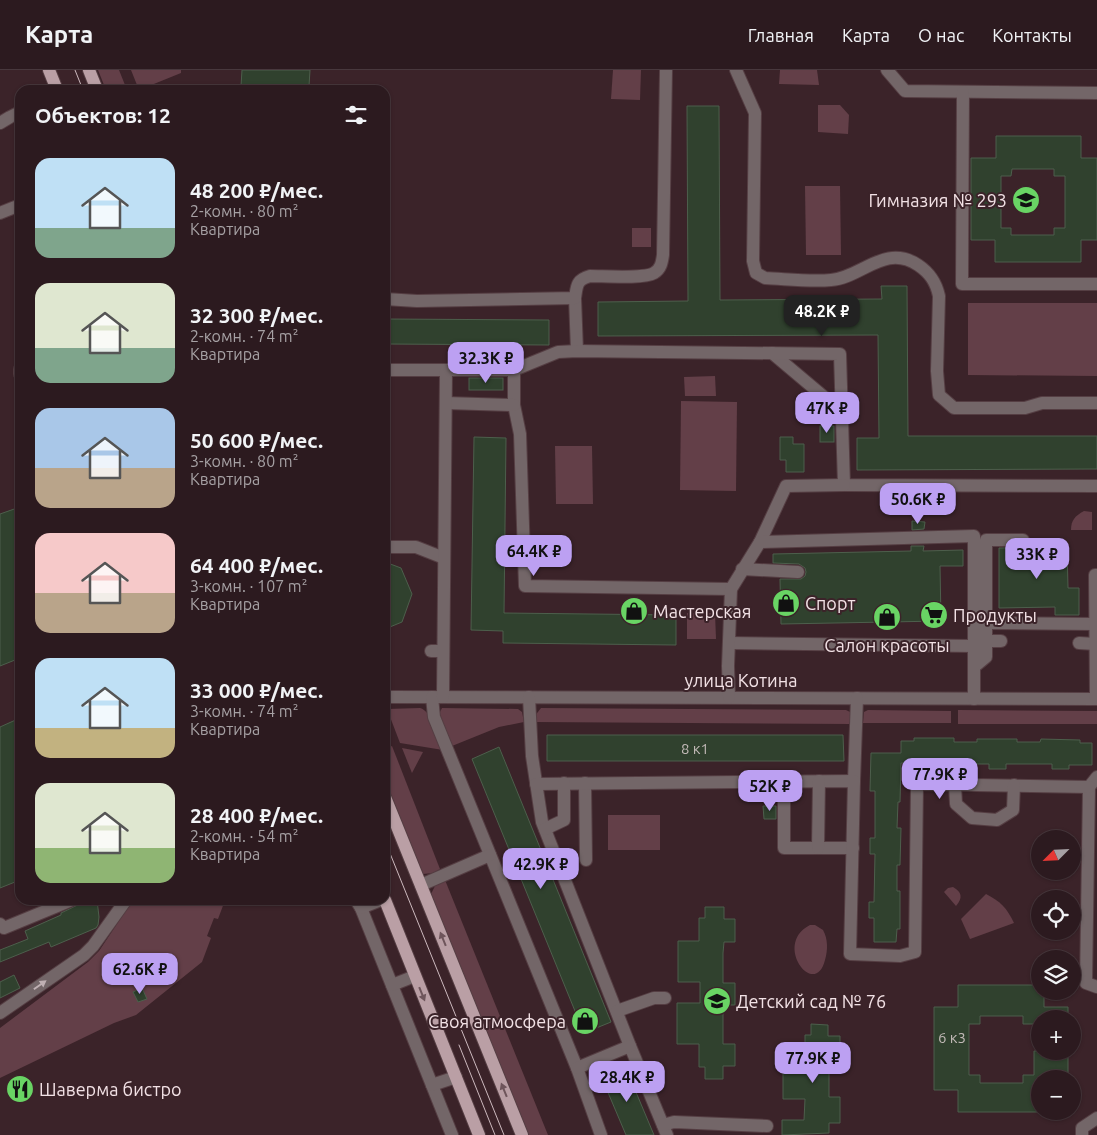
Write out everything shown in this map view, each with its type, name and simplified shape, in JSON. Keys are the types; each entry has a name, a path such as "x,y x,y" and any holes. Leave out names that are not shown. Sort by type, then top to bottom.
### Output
{"main road":[{"path":"49,70 55,85"},
{"path":"90,70 96,85"},
{"path":"390,809 522,1135"},
{"path":"387,905 479,1135"}],"street":[{"path":"577,350 575,298 577,284 582,279 590,276 646,276 655,272 661,266 663,255 666,70"},
{"path":"736,70 755,113 753,261 756,273 765,278 831,280 845,277 870,264 896,257 912,261 927,271 936,284 939,296 937,371 939,395 954,408 1025,408 1042,403 1097,403"},
{"path":"887,70 905,91 1097,93"},
{"path":"963,92 962,284 1097,284"},
{"path":"0,123 15,114"},
{"path":"0,213 15,207"},
{"path":"390,299 417,301 575,298"},
{"path":"390,370 514,370 558,352 577,350 840,354 844,485"},
{"path":"772,353 842,412"},
{"path":"446,370 444,558 437,651 438,697 434,717 576,1068 601,1135"},
{"path":"514,370 514,405 520,434 525,586 731,590"},
{"path":"446,403 514,405"},
{"path":"729,698 731,590 760,542 786,486 1097,486"},
{"path":"760,542 974,536 980,644 986,657 974,667 974,698"},
{"path":"980,644 986,622 986,540 1023,540"},
{"path":"390,546 416,548 444,558"},
{"path":"742,569 798,572"},
{"path":"1096,699 1095,575 1097,575"},
{"path":"986,622 1095,624"},
{"path":"729,643 980,644 1001,641"},
{"path":"1079,643 1096,649"},
{"name":"улица Котина","path":"390,697 1096,699"},
{"path":"529,697 532,756 544,830 665,1130 674,1122 767,1126"},
{"path":"857,698 850,954 900,956 915,952 917,784 1014,785 1093,782 1086,982 1097,988"},
{"path":"536,784 854,781"},
{"path":"784,782 784,848 852,848"},
{"path":"818,848 819,782"},
{"path":"585,783 586,860"},
{"path":"544,830 564,820 564,784"},
{"path":"955,785 956,804 972,818 997,820 1013,810 1014,785"},
{"path":"421,885 490,855"},
{"path":"0,924 4,928 60,905"},
{"path":"0,1013 84,955 93,946 122,905"},
{"path":"359,905 452,1135"},
{"path":"392,985 415,976"},
{"path":"617,1011 654,998 665,998"},
{"path":"576,1068 630,1046"},
{"path":"432,1085 456,1077"},
{"path":"1082,1135 1082,1128 1097,1118"}],"shaded area":[{"path":"98,70 119,70 125,85 104,85"},
{"path":"131,70 181,70 181,73 151,85 137,85"},
{"path":"613,70 641,70 640,100 611,99"},
{"path":"780,70 817,70 819,85 779,84"},
{"path":"818,105 840,105 849,115 848,134 818,132"},
{"path":"805,186 840,186 841,255 806,255"},
{"path":"632,228 651,228 651,247 632,247"},
{"path":"968,303 1097,303 1097,376 968,375"},
{"path":"715,376 716,396 685,396 684,377"},
{"path":"681,401 737,402 736,491 680,490"},
{"path":"555,446 592,446 593,504 556,504"},
{"path":"1084,511 1092,512 1092,530 1071,530 1074,519"},
{"path":"687,613 715,613 716,639 687,639"},
{"path":"420,708 424,710 431,720 443,750 400,743 390,717 390,709"},
{"path":"442,708 518,709 522,712 524,722 499,727 452,746 440,716"},
{"path":"541,708 846,710 850,712 852,724 534,722 534,717"},
{"path":"868,710 951,711 951,723 863,723 864,712"},
{"path":"958,710 1097,711 1097,724 958,724"},
{"path":"392,746 440,869 433,873 423,874 390,792 390,747"},
{"path":"402,748 423,752 412,773"},
{"path":"608,815 660,815 660,850 608,850"},
{"path":"445,880 548,1135 528,1135 431,894 436,884"},
{"path":"953,887 960,895 960,900 956,906 944,892 948,888"},
{"path":"986,894 1003,905 1014,923 970,939 961,919"},
{"path":"130,905 223,905 218,919 214,918 207,936 211,938 202,962 136,1015 114,1023 0,1078 0,1028 88,962 99,951"},
{"path":"810,925 815,925 823,930 827,945 825,960 820,971 813,974 806,972 795,955 795,944 799,934"}],"building":[{"path":"242,70 310,70 309,85 241,85"},
{"path":"687,106 719,106 720,300 882,299 881,286 907,286 908,436 1097,436 1097,469 857,470 857,438 879,438 878,335 598,336 598,302 688,301"},
{"path":"996,136 1081,136 1081,158 1097,158 1097,240 1081,240 1081,262 995,262 995,240 971,240 971,158 996,158","holes":["1012,169 1054,169 1054,176 1065,176 1065,228 1054,228 1054,235 1011,235 1011,228 1001,228 1001,176 1011,176"]},
{"path":"390,319 549,320 549,345 390,344"},
{"path":"469,378 503,378 503,390 469,390"},
{"path":"820,426 834,426 834,442 820,442"},
{"path":"474,437 506,438 504,613 676,615 676,645 503,643 503,631 471,630"},
{"path":"780,437 793,437 793,444 804,444 804,472 786,472 786,460 780,460"},
{"path":"15,509 15,660 0,666 0,514"},
{"path":"912,521 925,522 924,529 912,530"},
{"path":"911,546 924,546 923,551 963,550 963,566 940,566 941,621 781,624 780,579 801,579 805,576 806,572 805,568 799,564 773,563 773,554 911,551"},
{"path":"1067,547 1068,588 1079,588 1079,615 1055,615 1055,607 999,608 999,548"},
{"path":"390,564 401,568 412,594 402,622 390,627"},
{"path":"15,720 15,882 0,888 0,727"},
{"path":"547,735 843,735 844,761 547,761"},
{"path":"914,738 954,738 954,742 977,742 977,739 1017,739 1017,742 1040,742 1041,739 1080,740 1080,743 1092,743 1092,765 1069,765 1069,769 1052,769 1052,764 1006,764 1006,769 989,769 989,764 941,764 941,768 925,768 926,763 901,763 897,828 901,828 900,865 897,865 897,891 900,891 900,929 897,929 896,942 874,942 874,918 869,918 869,902 874,902 875,854 870,854 870,838 875,838 875,791 870,791 871,753 901,753 901,741 914,741"},
{"path":"499,747 611,1022 584,1033 472,759"},
{"path":"763,806 776,806 776,819 764,819"},
{"path":"78,905 98,905 98,925 96,928 51,947 49,942 0,962 0,950 28,939 25,931 61,915 61,913"},
{"path":"705,907 724,907 724,919 735,919 735,942 724,942 723,983 735,983 735,1005 723,1005 723,1044 735,1044 735,1066 723,1066 723,1079 705,1079 705,1067 699,1067 699,1044 677,1044 677,1003 700,1003 700,982 678,982 678,941 699,941 699,918 705,918"},
{"path":"14,975 20,988 0,998 0,982"},
{"path":"958,985 1031,985 1031,1000 1044,1000 1044,1007 1068,1007 1068,1010 1031,1010 1031,1024 1023,1024 1023,1016 980,1016 980,1024 969,1024 969,1075 980,1075 980,1083 1023,1083 1023,1075 1031,1075 1031,1112 958,1112 958,1090 934,1090 934,1007 958,1007"},
{"path":"142,988 147,999 138,1002 133,992"},
{"path":"811,1024 828,1025 828,1036 840,1036 840,1060 829,1060 829,1097 840,1097 840,1123 829,1123 829,1133 782,1135 782,1120 804,1120 805,1099 783,1099 783,1057 805,1058 805,1035 811,1035"},
{"path":"1034,1060 1068,1060 1068,1070 1034,1070"},
{"path":"625,1066 654,1135 626,1135 601,1076"}],"tram line":[{"path":"75,70 81,85"},
{"path":"390,853 504,1135"},
{"path":"459,1045 495,1135"}],"place":[{"name":"Гимназия № 293","path":"1026,200"},
{"name":"Спорт","path":"786,603"},
{"name":"Мастерская","path":"634,611"},
{"name":"Продукты","path":"934,615"},
{"name":"Салон красоты","path":"887,617"},
{"name":"Детский сад № 76","path":"717,1001"},
{"name":"Своя атмосфера","path":"585,1021"},
{"name":"Шаверма бистро","path":"20,1089"}]}
